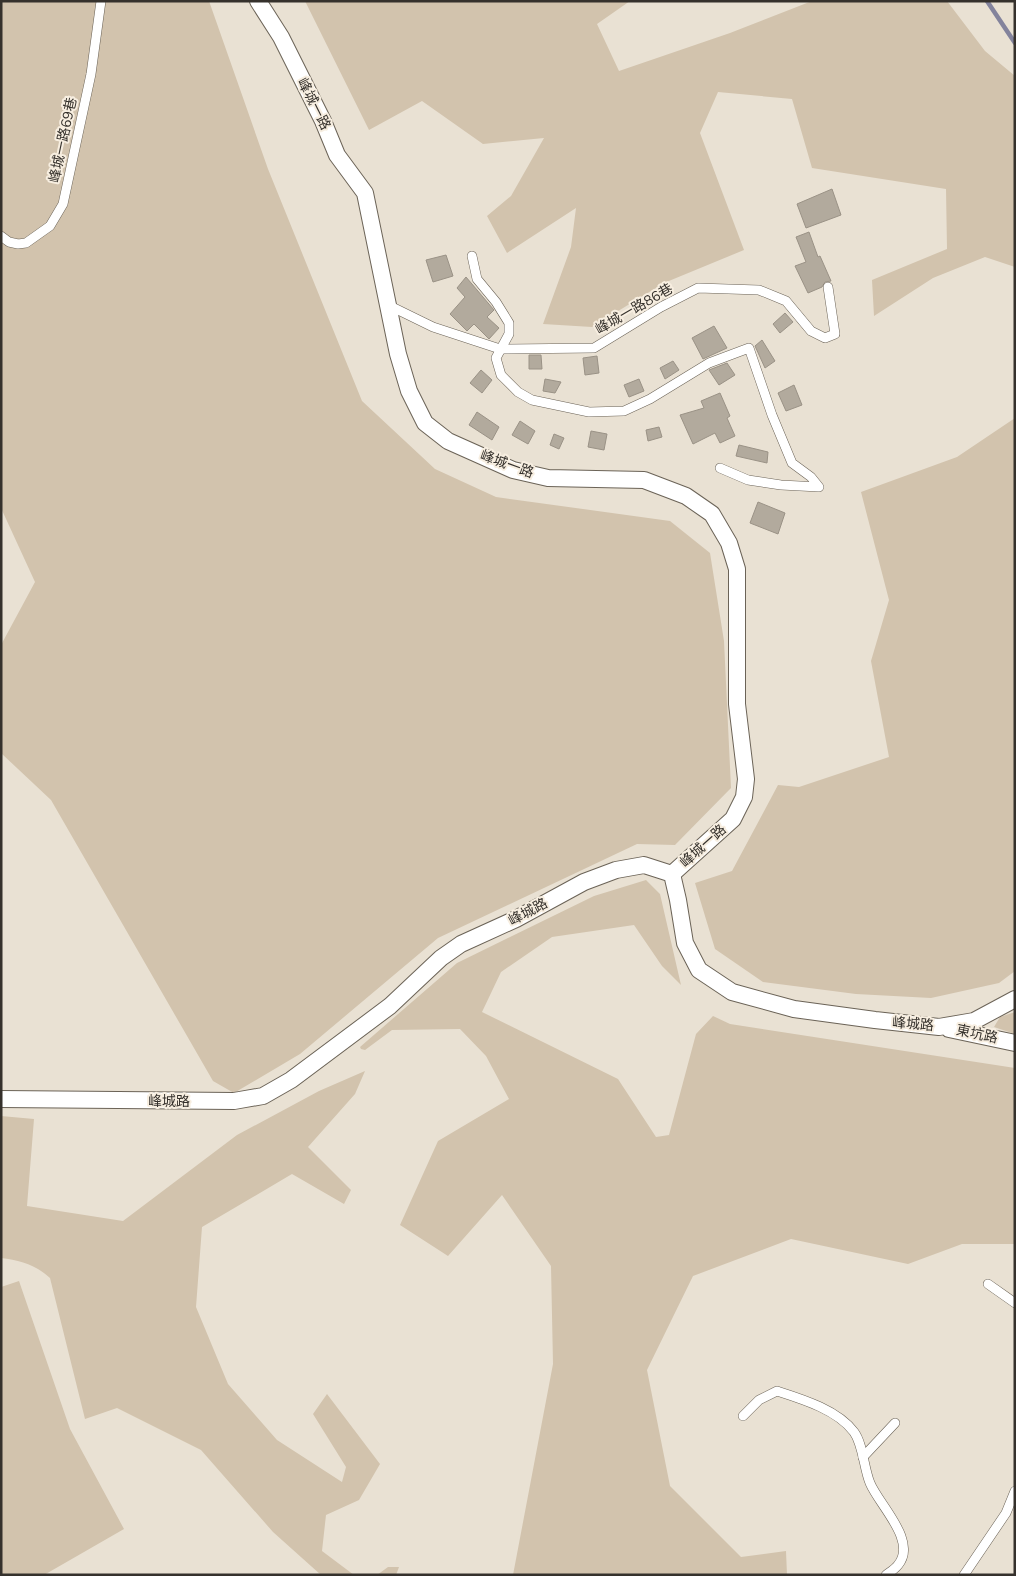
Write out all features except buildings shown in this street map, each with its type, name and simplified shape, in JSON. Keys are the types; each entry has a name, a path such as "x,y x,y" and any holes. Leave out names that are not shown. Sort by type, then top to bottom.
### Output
{"street":[{"name":"峰城一路","path":"258,1 281,37 323,121 337,155 365,193 387,305 409,391 424,422 448,441 513,470 548,478 644,480 686,496 712,514 729,543 737,569 737,704 746,779 744,797 733,819 672,874"},
{"name":"峰城路","path":"1,1099 234,1101 263,1096 291,1080 383,1012 441,958 461,944 516,919 584,882 616,870 644,865 672,874 685,943 699,970 732,992 794,1009 939,1027 974,1020 1015,999"},
{"name":"東坑路","path":"939,1027 1015,1043"}],"lane":[{"name":"峰城一路69巷","path":"1,236 9,242 26,243 50,226 63,204 91,74 101,1"},
{"path":"472,256 477,279 496,302 509,323 509,334 496,358 501,375 518,392 532,400 589,412 624,411 650,399 709,363 749,348 772,415 792,462 811,477 819,487 781,485 748,480 720,468"},
{"name":"峰城一路86巷","path":"387,305 433,327 500,349 594,348 662,307 698,288 759,290 786,300 811,331 825,338 835,334 828,287"},
{"path":"988,1284 1015,1303"},
{"path":"743,1416 759,1400 777,1391 817,1405 839,1418 855,1432 864,1457 870,1483 898,1527 904,1549 899,1564 886,1575"},
{"path":"864,1457 895,1423"},
{"path":"964,1575 1006,1513 1015,1491"}],"shaded area":[{"path":"1,1 209,1 268,169 362,401 435,469 496,497 670,521 710,553 724,641 731,788 675,845 637,844 438,938 300,1054 234,1093 213,1081 51,800 1,753 1,645 35,582 1,508"},
{"path":"305,1 630,1 597,24 619,71 730,33 812,1 947,1 985,51 1015,76 1015,267 985,257 933,278 874,316 872,280 947,249 946,189 812,168 792,99 718,92 700,133 744,250 664,283 592,327 543,324 571,247 576,208 507,253 487,216 511,196 544,138 483,144 422,101 369,130"},
{"path":"1015,418 1015,971 999,983 931,998 856,994 763,982 715,949 695,883 732,871 778,785 799,787 889,757 871,661 889,600 861,492 957,457"},
{"path":"646,880 660,894 681,985 662,966 634,925 552,937 501,972 482,1012 618,1079 656,1137 669,1135 696,1034 713,1016 730,1024 1015,1068 1015,1244 962,1244 908,1264 791,1239 693,1276 647,1370 670,1486 741,1557 786,1551 787,1575 513,1575 553,1364 551,1266 502,1195 448,1256 400,1225 438,1141 509,1099 486,1056 460,1029 392,1030 365,1050 360,1047 457,963 594,896"},
{"path":"1015,1012 1015,1034 994,1027 1000,1017"},
{"path":"365,1071 355,1094 308,1147 351,1190 344,1204 292,1174 202,1227 196,1307 228,1384 277,1440 342,1482 346,1467 313,1414 327,1394 380,1464 359,1500 326,1515 322,1551 354,1575 321,1575 273,1532 201,1450 117,1408 85,1419 50,1278 27,1264 1,1258 1,1116 34,1119 27,1206 123,1221 237,1135 319,1091"},
{"path":"19,1281 70,1429 124,1529 44,1575 1,1575 1,1287"},
{"path":"388,1567 399,1567 396,1575 377,1575"}],"waterway":[{"path":"987,1 1015,43"}]}
